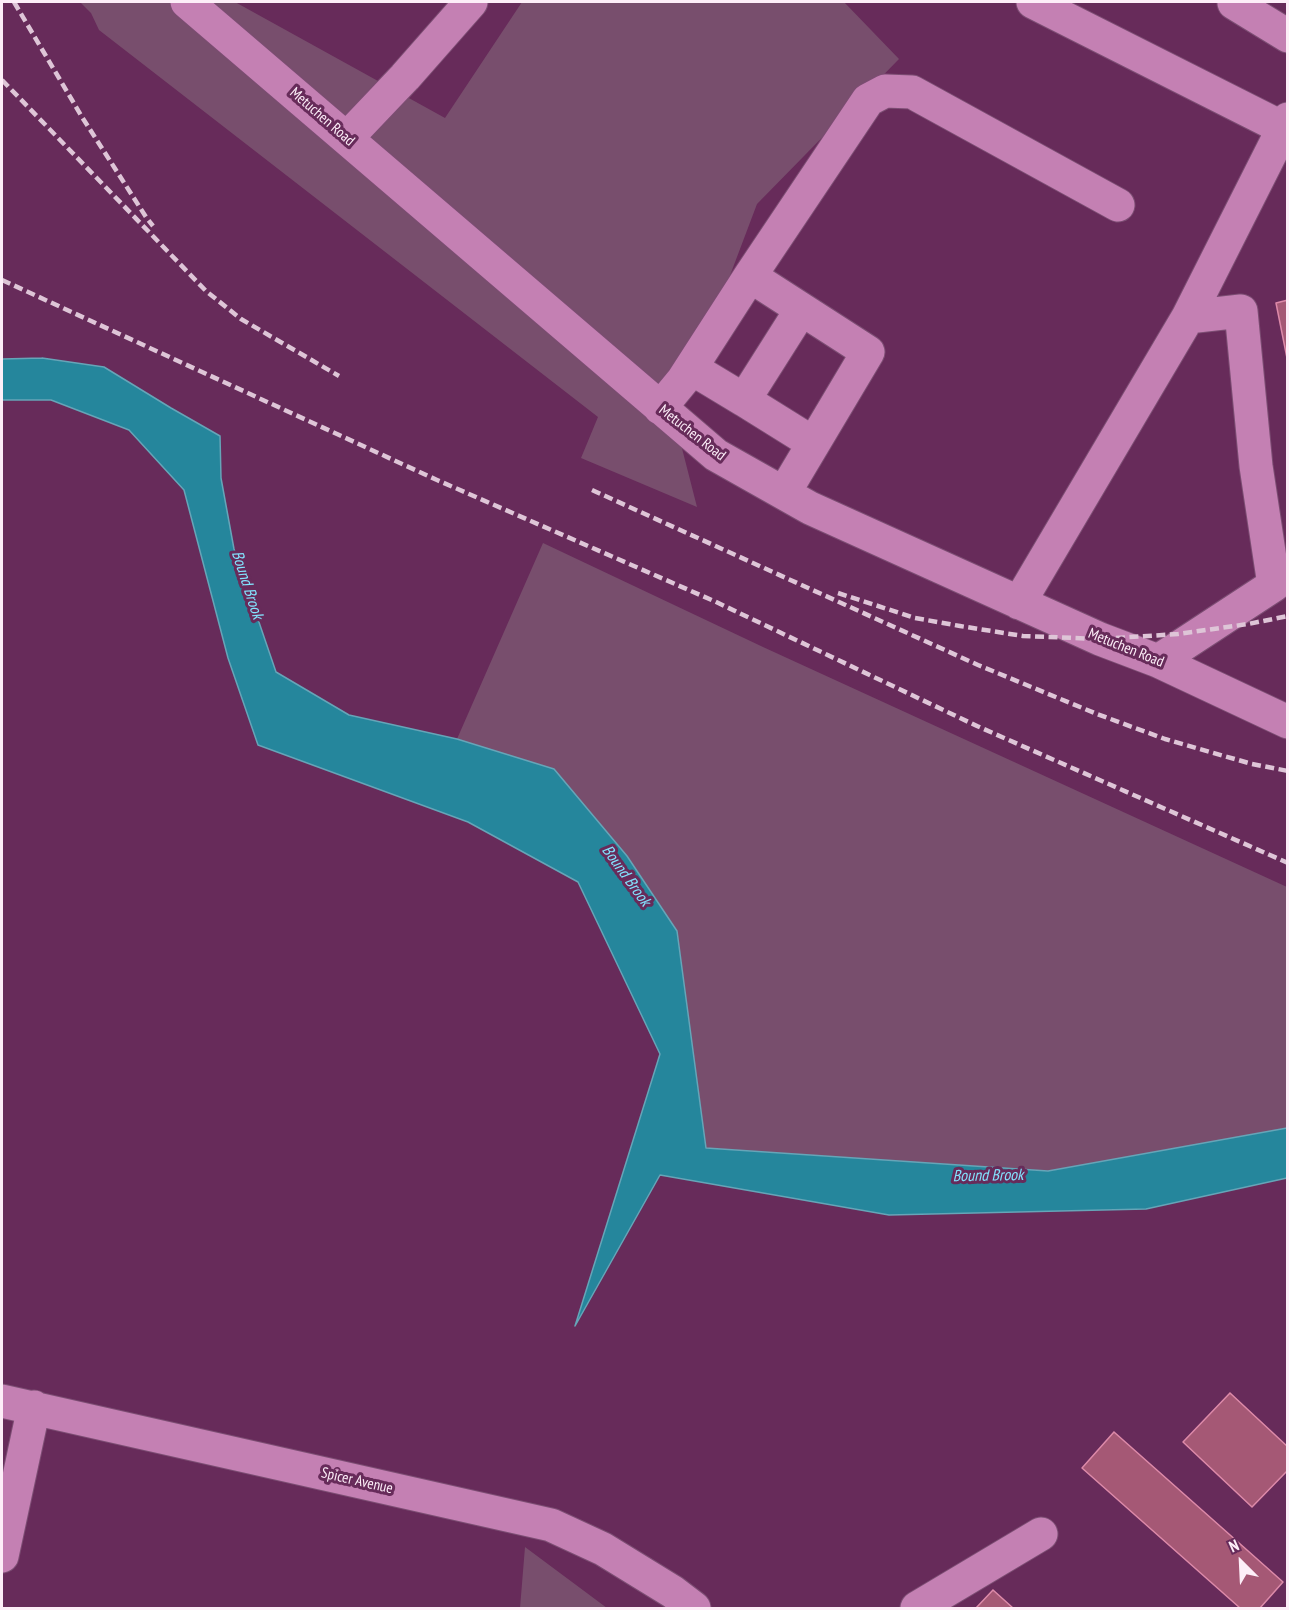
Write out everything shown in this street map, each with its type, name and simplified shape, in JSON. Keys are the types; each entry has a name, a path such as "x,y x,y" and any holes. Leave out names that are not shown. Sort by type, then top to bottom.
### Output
{"street":[{"name":"Metuchen Road","path":"187,2 716,455 810,508 1100,639 1158,661 1281,715"},
{"path":"347,138 405,78 471,2"},
{"path":"1019,603 1188,317 1285,123 1033,2"},
{"path":"1234,2 1287,36"},
{"path":"660,408 687,374 868,100 885,91 912,92 1118,205"},
{"path":"750,276 868,352 784,493"},
{"path":"744,400 801,310"},
{"path":"1158,661 1274,585 1256,466 1241,311 1188,317"},
{"path":"687,374 744,400 813,443"},
{"name":"Spicer Avenue","path":"2,1401 551,1525 603,1549 673,1592 694,1608"},
{"path":"2,1556 34,1407"},
{"path":"917,1608 1041,1534"}],"shaded area":[{"path":"80,2 235,2 445,118 522,2 844,2 899,59 757,204 675,421 697,507 581,458 598,417 99,30 91,13"},
{"path":"543,543 763,647 1287,887 1287,1128 1048,1171 706,1148 677,931 457,739"},
{"path":"525,1547 607,1608 520,1608"}],"water":[{"name":"Bound Brook","path":"42,358 104,367 220,436 221,478 234,549 276,672 349,715 457,739 554,769 627,856 677,931 706,1148 1048,1171 1287,1128 1287,1178 1146,1209 889,1215 660,1175 575,1326 660,1054 578,882 468,822 258,745 228,658 184,490 129,430 51,400 2,400 2,359"}],"building":[{"path":"1288,300 1288,363 1276,303"},
{"path":"1230,1393 1288,1447 1288,1470 1252,1507 1183,1442"},
{"path":"1114,1432 1283,1582 1260,1608 1240,1608 1082,1468"},
{"path":"993,1590 1013,1608 976,1608"}],"railway":[{"path":"14,2 82,117 153,226"},
{"path":"2,80 206,291 241,319 339,376"},
{"path":"2,280 437,480 714,601 977,726 1288,863"},
{"path":"592,490 978,665 1097,714 1165,739 1252,764 1288,771"},
{"path":"838,593 915,618 1023,636 1100,639 1178,634 1288,616"}]}
